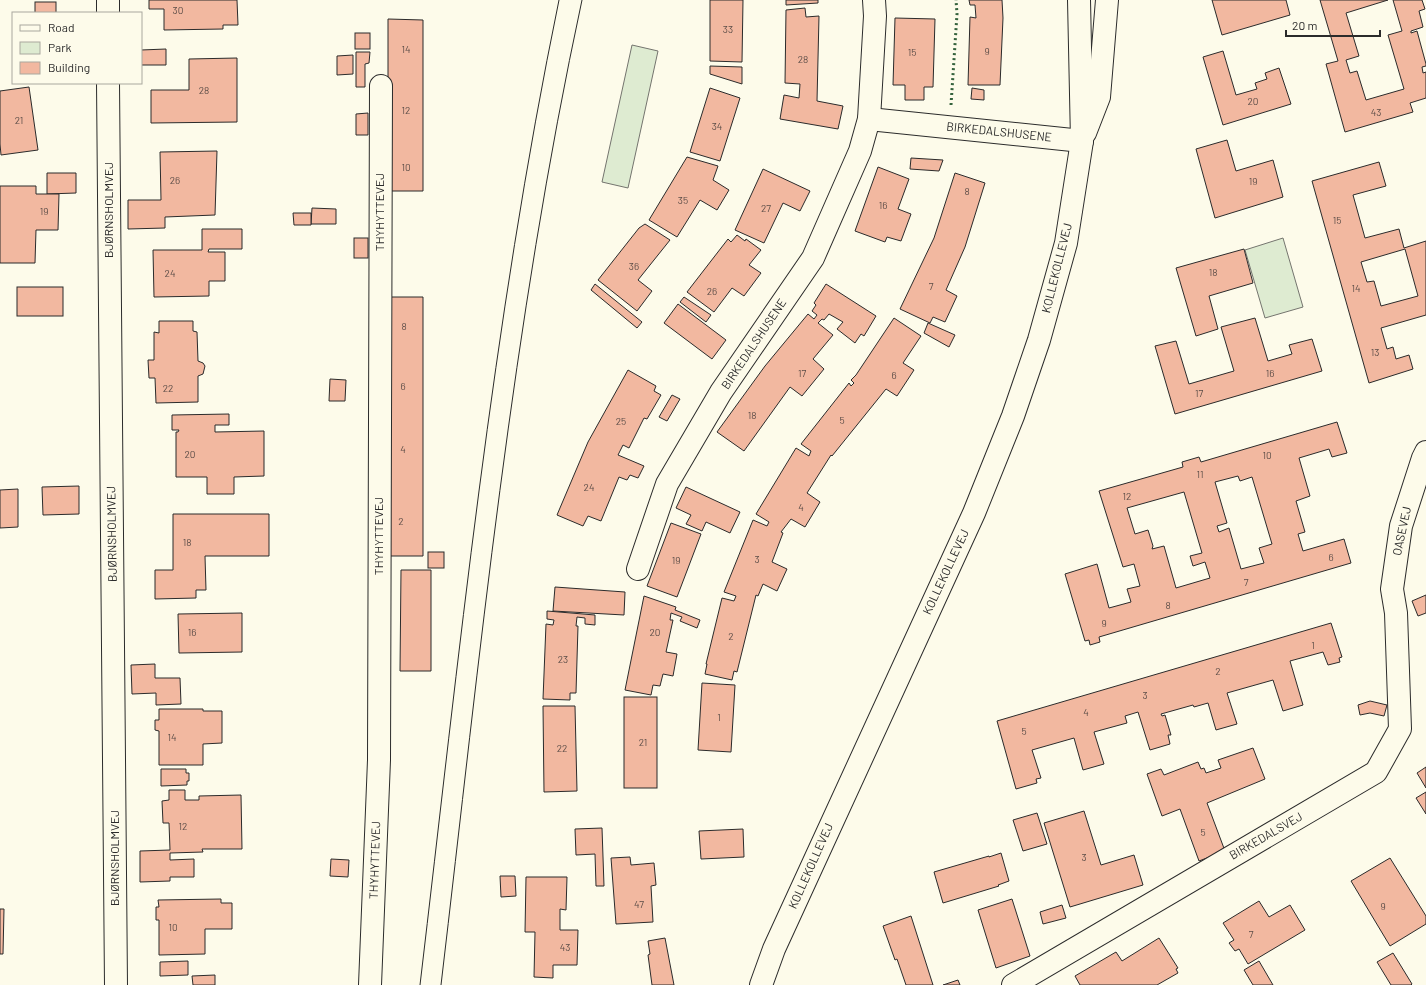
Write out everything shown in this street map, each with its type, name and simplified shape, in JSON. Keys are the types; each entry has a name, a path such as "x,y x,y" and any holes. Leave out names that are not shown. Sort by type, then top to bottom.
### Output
{"street":[{"path":"108,0 108,12"},
{"name":"BIRKEDALSHUSENE","path":"638,569 667,484 721,392 813,258 860,151 869,119 875,16 874,0"},
{"name":"KOLLEKOLLEVEJ","path":"761,985 774,949 974,512 1013,416 1039,340 1066,243 1082,141 1079,0"},
{"name":"KOLLEKOLLEVEJ","path":"1082,141 1099,97 1107,0"},
{"name":"BJØRNSHOLMVEJ","path":"108,84 116,985"},
{"name":"THYHYTTEVEJ","path":"370,985 379,760 381,86"},
{"name":"BIRKEDALSHUSENE","path":"869,119 1082,141"},
{"name":"OASEVEJ","path":"1396,613 1392,589 1401,526 1426,452"},
{"name":"BIRKEDALSVEJ","path":"1013,985 1376,772 1400,729 1396,613"}],"green space":[{"path":"632,45 658,51 628,188 602,182"},
{"path":"1283,238 1303,307 1265,318 1245,250"}],"building":[{"path":"149,0 237,0 238,25 223,25 223,29 164,30 164,9 149,9"},
{"path":"710,0 743,0 742,62 710,61"},
{"path":"786,0 818,0 818,3 786,5"},
{"path":"969,0 1002,0 1003,18 1000,85 968,85 970,17 976,18 975,5 970,5"},
{"path":"1212,0 1286,0 1290,15 1222,35"},
{"path":"1320,0 1388,0 1346,13 1359,56 1346,60 1350,73 1357,71 1366,100 1404,89 1388,35 1402,31 1393,0 1422,0 1425,9 1419,11 1423,27 1411,31 1411,33 1417,31 1426,64 1426,66 1422,67 1423,73 1426,72 1426,98 1410,103 1413,112 1345,132 1326,64 1338,61"},
{"path":"35,2 56,2 56,12 35,12"},
{"path":"805,8 806,17 819,16 817,101 843,106 838,129 780,119 784,95 799,98 800,84 785,83 786,10"},
{"path":"895,18 935,19 933,87 924,87 924,100 905,100 905,85 893,85"},
{"path":"388,19 423,20 423,191 388,191"},
{"path":"355,33 370,33 370,49 355,49"},
{"path":"166,49 166,65 142,65 142,50"},
{"path":"1223,51 1236,95 1257,89 1255,83 1267,79 1265,73 1279,68 1291,104 1223,125 1203,57"},
{"path":"356,52 370,52 369,63 365,64 365,87 356,87"},
{"path":"353,55 353,74 337,75 337,56"},
{"path":"237,58 237,122 151,123 151,90 189,90 189,59"},
{"path":"710,66 742,67 742,84 710,74"},
{"path":"29,87 38,150 1,155 0,91"},
{"path":"710,88 740,98 720,161 690,152"},
{"path":"972,88 984,90 984,100 971,99"},
{"path":"368,113 368,135 356,135 356,114"},
{"path":"1227,140 1236,171 1273,160 1283,197 1215,218 1196,149"},
{"path":"217,151 215,215 165,217 165,228 128,229 128,200 161,200 160,152"},
{"path":"687,157 718,166 713,180 729,190 717,210 700,200 677,237 649,220"},
{"path":"911,158 943,160 939,171 910,169"},
{"path":"1379,162 1386,186 1353,195 1365,238 1399,229 1404,248 1426,241 1426,315 1381,328 1387,349 1393,347 1396,359 1409,355 1413,369 1369,383 1312,181","holes":["1405,249 1418,296 1381,306 1374,281 1367,282 1361,262"]},
{"path":"878,167 909,179 898,209 911,214 901,241 887,237 885,242 855,231"},
{"path":"763,169 810,191 800,211 783,203 764,243 735,230"},
{"path":"47,173 76,173 76,193 47,194"},
{"path":"955,173 985,183 965,247 946,290 957,296 945,322 933,317 930,323 900,309 934,238"},
{"path":"0,186 36,186 36,194 59,194 58,230 36,230 35,263 0,263"},
{"path":"312,208 336,209 336,224 311,224"},
{"path":"293,213 311,213 311,225 294,225"},
{"path":"645,224 670,240 638,280 652,291 637,311 598,280 639,228"},
{"path":"202,229 242,229 242,249 209,249 208,252 225,252 225,281 209,281 209,296 154,297 153,250 202,250"},
{"path":"737,235 745,241 746,239 761,250 749,265 761,273 744,296 732,288 714,312 687,292 728,239 731,242"},
{"path":"354,238 368,238 368,258 354,258"},
{"path":"1244,249 1253,283 1209,296 1218,329 1196,336 1176,268"},
{"path":"595,284 642,322 637,328 591,290"},
{"path":"826,284 876,316 864,336 861,334 855,343 837,329 843,322 829,314 824,320 822,319 818,323 833,335 813,359 824,369 802,396 790,387 744,451 717,432 765,366 808,314 814,319 817,315 812,311 816,305 814,303"},
{"path":"17,287 63,287 63,316 17,316"},
{"path":"384,297 423,297 423,556 385,556"},
{"path":"684,297 711,315 706,322 680,302"},
{"path":"678,304 726,340 712,359 664,323"},
{"path":"894,318 921,336 903,363 914,370 897,396 886,389 832,456 831,455 807,493 820,502 805,527 791,519 781,532 783,533 772,562 787,569 777,591 763,584 758,596 756,595 737,672 734,671 732,680 705,674 706,664 722,598 734,601 736,596 724,592 753,520 767,526 769,522 756,514 796,448 809,456 811,451 801,444 849,383 851,386 854,383 851,380 856,375"},
{"path":"1255,318 1268,361 1292,354 1289,345 1312,339 1322,371 1175,414 1155,346 1176,341 1189,384 1234,371 1221,327"},
{"path":"159,321 193,321 193,331 197,332 198,361 203,363 205,366 203,374 198,376 198,402 156,403 155,378 149,378 148,360 154,360 154,332 159,333"},
{"path":"928,323 955,335 949,347 924,333"},
{"path":"628,370 656,386 654,391 661,395 647,419 644,418 629,448 623,445 618,455 644,466 638,478 630,475 627,480 619,477 601,521 588,516 583,526 557,515 588,442"},
{"path":"330,379 346,380 345,401 329,401"},
{"path":"672,395 680,399 667,421 659,417"},
{"path":"229,414 229,425 215,425 215,432 264,431 264,476 234,477 234,494 207,494 207,477 176,477 176,432 179,430 172,430 172,415"},
{"path":"1337,422 1347,453 1332,457 1329,449 1299,458 1310,496 1296,501 1305,532 1298,534 1303,551 1344,539 1351,563 1099,637 1100,642 1090,645 1089,640 1085,641 1065,574 1097,564 1109,608 1131,602 1127,589 1140,586 1134,564 1123,567 1099,491 1183,467 1182,462 1199,457 1201,462","holes":["1238,476 1240,481 1252,477 1272,544 1259,548 1264,563 1241,569 1229,528 1219,532 1217,526 1227,523 1215,482","1184,492 1202,553 1190,556 1193,566 1205,562 1210,578 1176,588 1164,546 1152,549 1153,546 1148,530 1135,534 1127,508"]},
{"path":"79,486 79,514 43,515 42,487"},
{"path":"686,487 740,512 730,533 706,522 702,531 686,524 691,515 676,508"},
{"path":"18,489 18,527 0,528 0,490"},
{"path":"173,514 269,514 269,556 205,556 206,590 196,590 196,598 155,599 155,570 173,570"},
{"path":"671,523 701,534 677,597 647,586"},
{"path":"428,552 444,552 444,568 428,568"},
{"path":"401,570 431,570 431,671 400,671"},
{"path":"555,587 625,592 624,615 553,611"},
{"path":"1426,595 1426,613 1418,616 1412,601"},
{"path":"644,596 676,607 675,610 700,620 697,628 680,621 682,617 671,613 670,620 673,620 666,652 677,654 673,676 663,674 660,686 653,685 651,695 625,690"},
{"path":"547,611 595,615 595,625 585,624 585,618 577,617 576,693 570,693 570,700 543,699 546,624 553,625 554,620 547,619"},
{"path":"242,613 242,652 179,653 178,614"},
{"path":"1331,623 1342,657 1339,658 1340,662 1328,665 1323,652 1290,661 1303,705 1283,711 1273,680 1227,693 1237,724 1216,730 1208,703 1194,707 1193,705 1161,714 1162,716 1165,715 1171,735 1168,735 1170,744 1150,750 1138,712 1125,716 1127,723 1094,732 1104,764 1083,770 1074,738 1032,750 1041,778 1036,779 1037,783 1016,789 997,721"},
{"path":"155,664 155,678 180,678 181,704 156,705 156,693 132,694 131,665"},
{"path":"702,683 735,685 731,752 698,750"},
{"path":"624,697 657,697 657,788 624,788"},
{"path":"1370,701 1387,705 1384,716 1370,713 1360,715 1358,705"},
{"path":"543,706 575,706 577,791 544,792"},
{"path":"159,709 203,709 203,711 222,711 222,743 203,744 203,765 159,765 159,731 155,730 155,720 159,720"},
{"path":"1253,748 1265,779 1207,803 1225,851 1199,861 1180,809 1162,816 1147,774 1161,769 1164,775 1198,762 1201,769 1204,768 1206,773 1221,768 1218,760"},
{"path":"1426,767 1426,788 1417,773"},
{"path":"161,769 186,769 186,773 189,773 189,781 187,781 187,785 161,786"},
{"path":"169,790 185,790 185,800 199,800 199,796 241,795 242,849 202,849 203,852 170,853 170,860 194,859 194,877 170,877 170,881 140,882 140,851 170,850 169,823 163,823 162,801 169,800"},
{"path":"1426,792 1426,814 1416,798"},
{"path":"1084,811 1101,865 1134,855 1143,885 1070,907 1044,823"},
{"path":"1037,813 1047,844 1023,851 1013,820"},
{"path":"602,828 604,886 596,886 595,854 576,855 575,829"},
{"path":"743,829 744,857 701,859 699,831"},
{"path":"1001,853 1009,881 998,885 999,886 943,903 934,872"},
{"path":"630,857 631,865 654,863 656,885 651,886 653,922 616,924 611,858"},
{"path":"1390,858 1426,916 1426,924 1390,946 1351,881"},
{"path":"331,859 349,860 348,877 330,876"},
{"path":"500,876 515,876 516,896 501,897"},
{"path":"526,877 567,877 566,910 560,909 560,930 578,930 577,965 553,965 553,978 534,977 535,932 525,932"},
{"path":"221,899 221,903 232,903 232,929 205,929 205,954 159,955 159,920 156,920 156,907 159,907 158,900"},
{"path":"1012,899 1030,956 996,968 978,910"},
{"path":"1259,901 1269,917 1290,905 1305,930 1248,964 1239,949 1235,951 1229,943 1234,940 1223,923"},
{"path":"1062,905 1066,918 1043,924 1040,912"},
{"path":"0,909 4,909 3,954 0,954"},
{"path":"911,916 933,985 906,985 883,926"},
{"path":"665,938 674,985 652,985 648,955 650,954 648,941"},
{"path":"1159,938 1178,968 1176,969 1178,973 1157,985 1080,985 1075,976 1116,952 1122,961"},
{"path":"1393,953 1412,984 1411,985 1391,985 1377,962"},
{"path":"188,961 188,975 160,976 160,962"},
{"path":"1259,961 1273,985 1253,985 1244,970"},
{"path":"215,975 215,985 193,985 192,976"},
{"path":"958,980 960,985 943,985"}],"tram line":[{"path":"420,985 463,614 496,368 514,245 535,122 559,0"},
{"path":"441,985 484,614 517,367 557,122 582,0"}],"hedge":[{"path":"951,105 957,14 956,0"}]}
